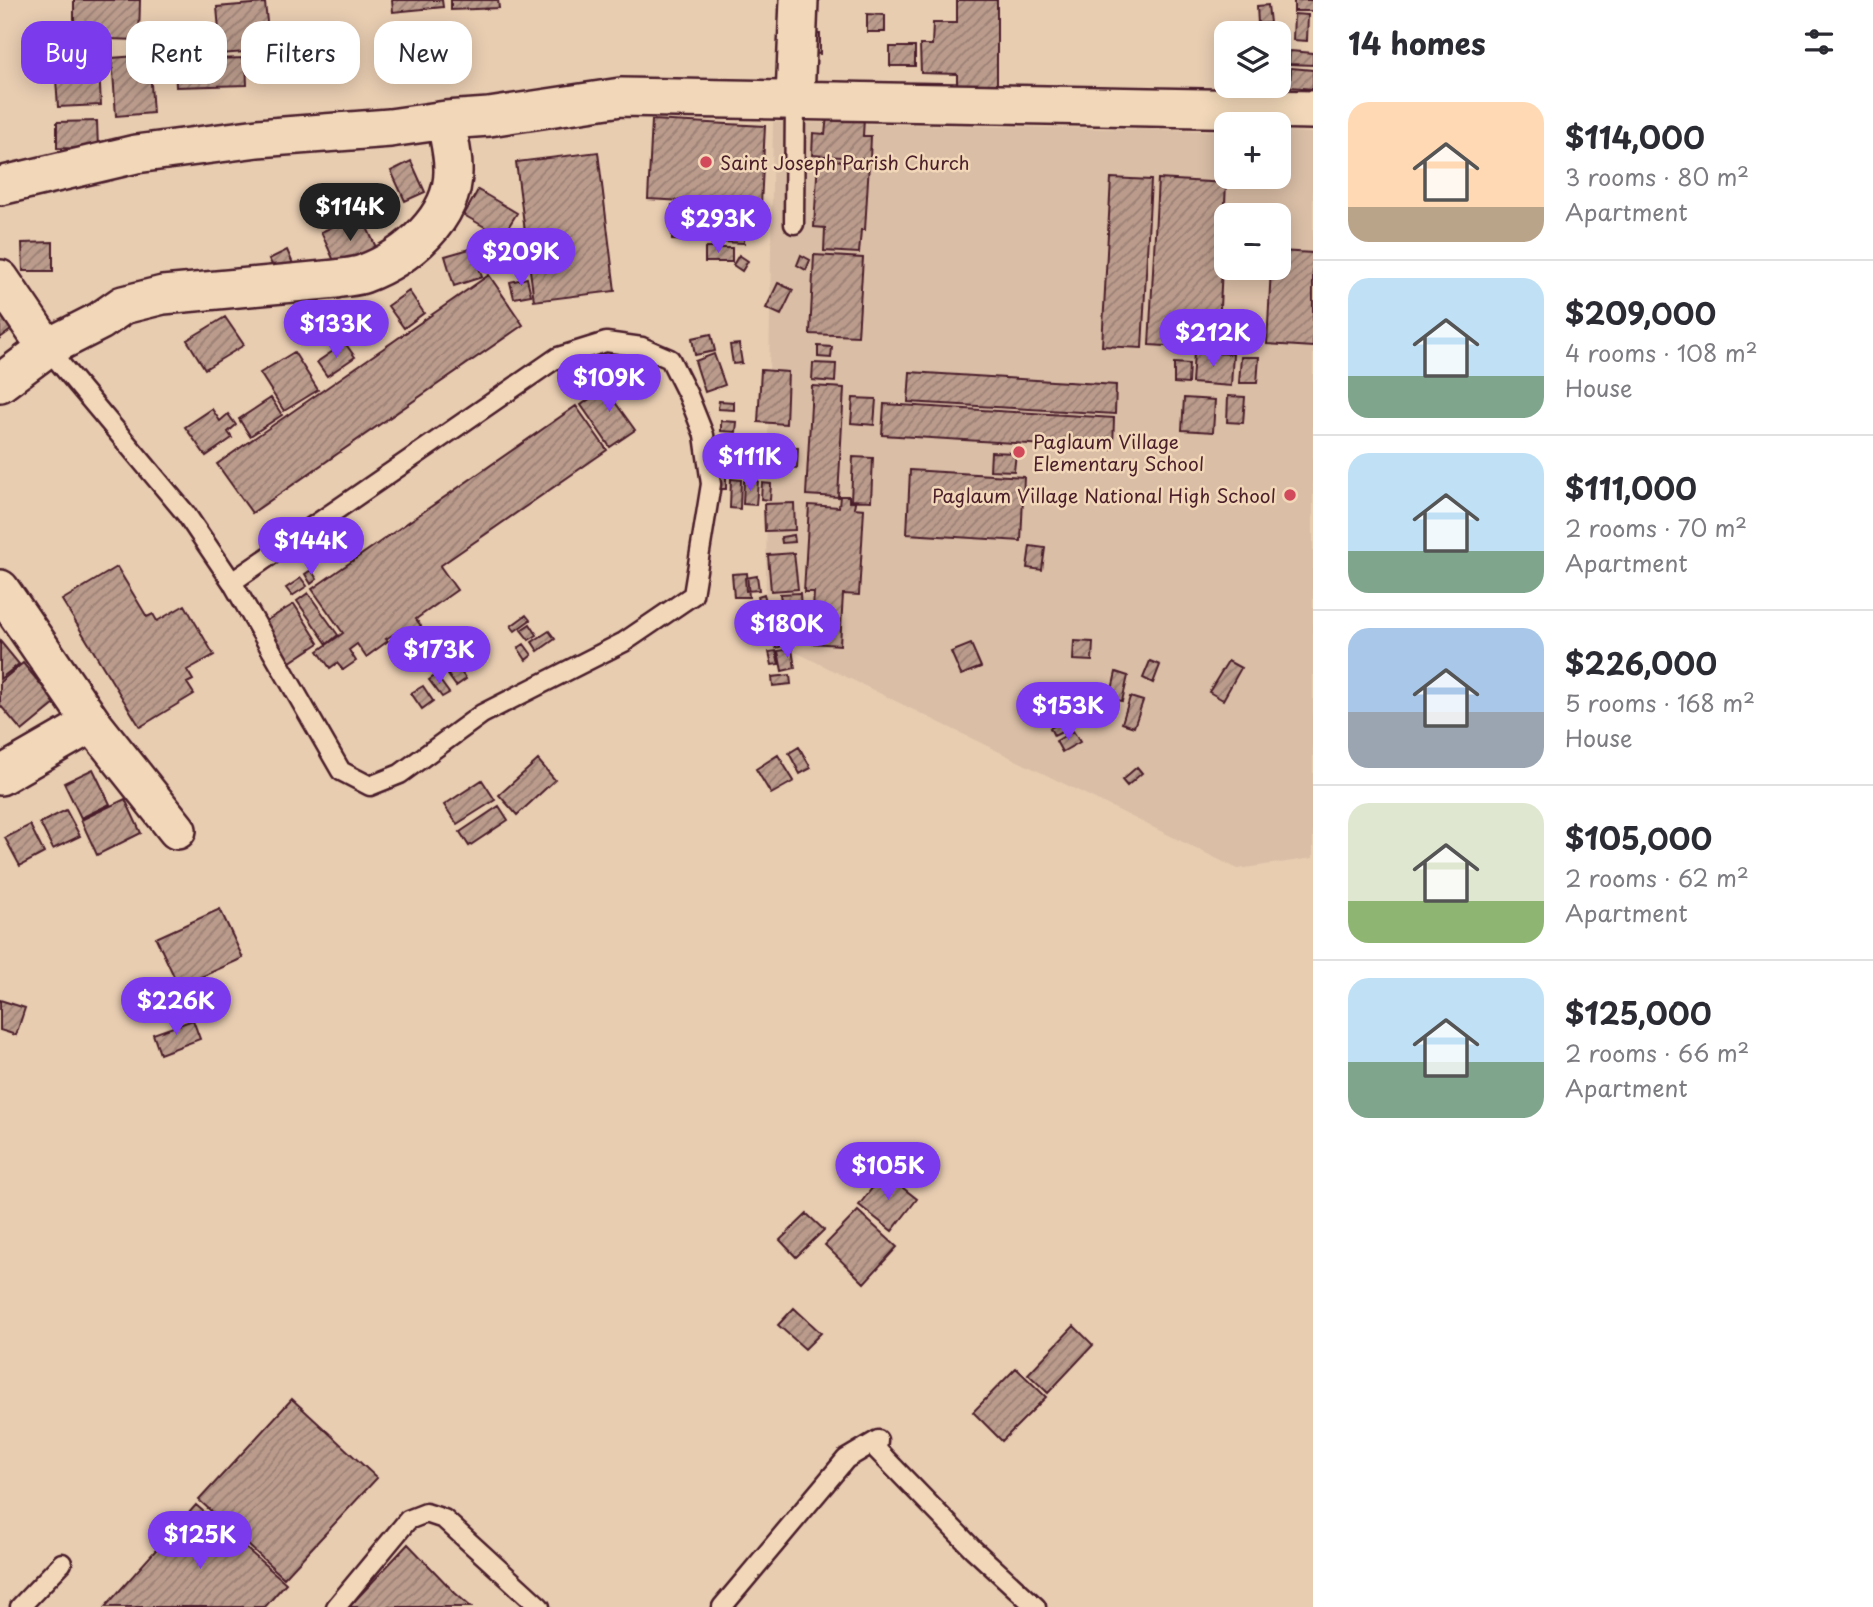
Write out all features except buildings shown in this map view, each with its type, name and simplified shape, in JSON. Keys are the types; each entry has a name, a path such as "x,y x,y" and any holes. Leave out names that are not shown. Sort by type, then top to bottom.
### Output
{"street":[{"path":"795,99 799,0"},
{"path":"0,186 136,154 258,138 489,117 621,97 1313,110"},
{"path":"0,383 47,348 100,321 123,304 163,295 337,279 362,275 384,264 413,246 448,202 454,170 446,120"},
{"path":"0,279 47,348"},
{"path":"0,589 92,723 177,830"},
{"path":"0,776 92,723"}],"lane":[{"path":"794,224 795,99"},
{"path":"47,348 186,514 232,582 341,771 370,786 400,774 482,714 624,642 693,595 711,484 704,435 670,359 642,346 606,342 594,345 558,357 232,582"},
{"path":"722,1607 846,1460 878,1440 877,1450 972,1549 1036,1607"},
{"path":"336,1607 408,1520 426,1513 444,1519 540,1607"},
{"path":"20,1607 62,1563"}],"shaded area":[{"name":"Paglaum Village Elementary School","path":"773,122 1214,131 1214,189 1291,189 1291,132 1313,133 1313,858 1238,869 765,637"}],"place":[{"name":"Saint Joseph Parish Church","path":"706,162"},
{"name":"Paglaum Village Elementary School","path":"1019,452"},
{"name":"Paglaum Village National High School","path":"1290,495"}]}
